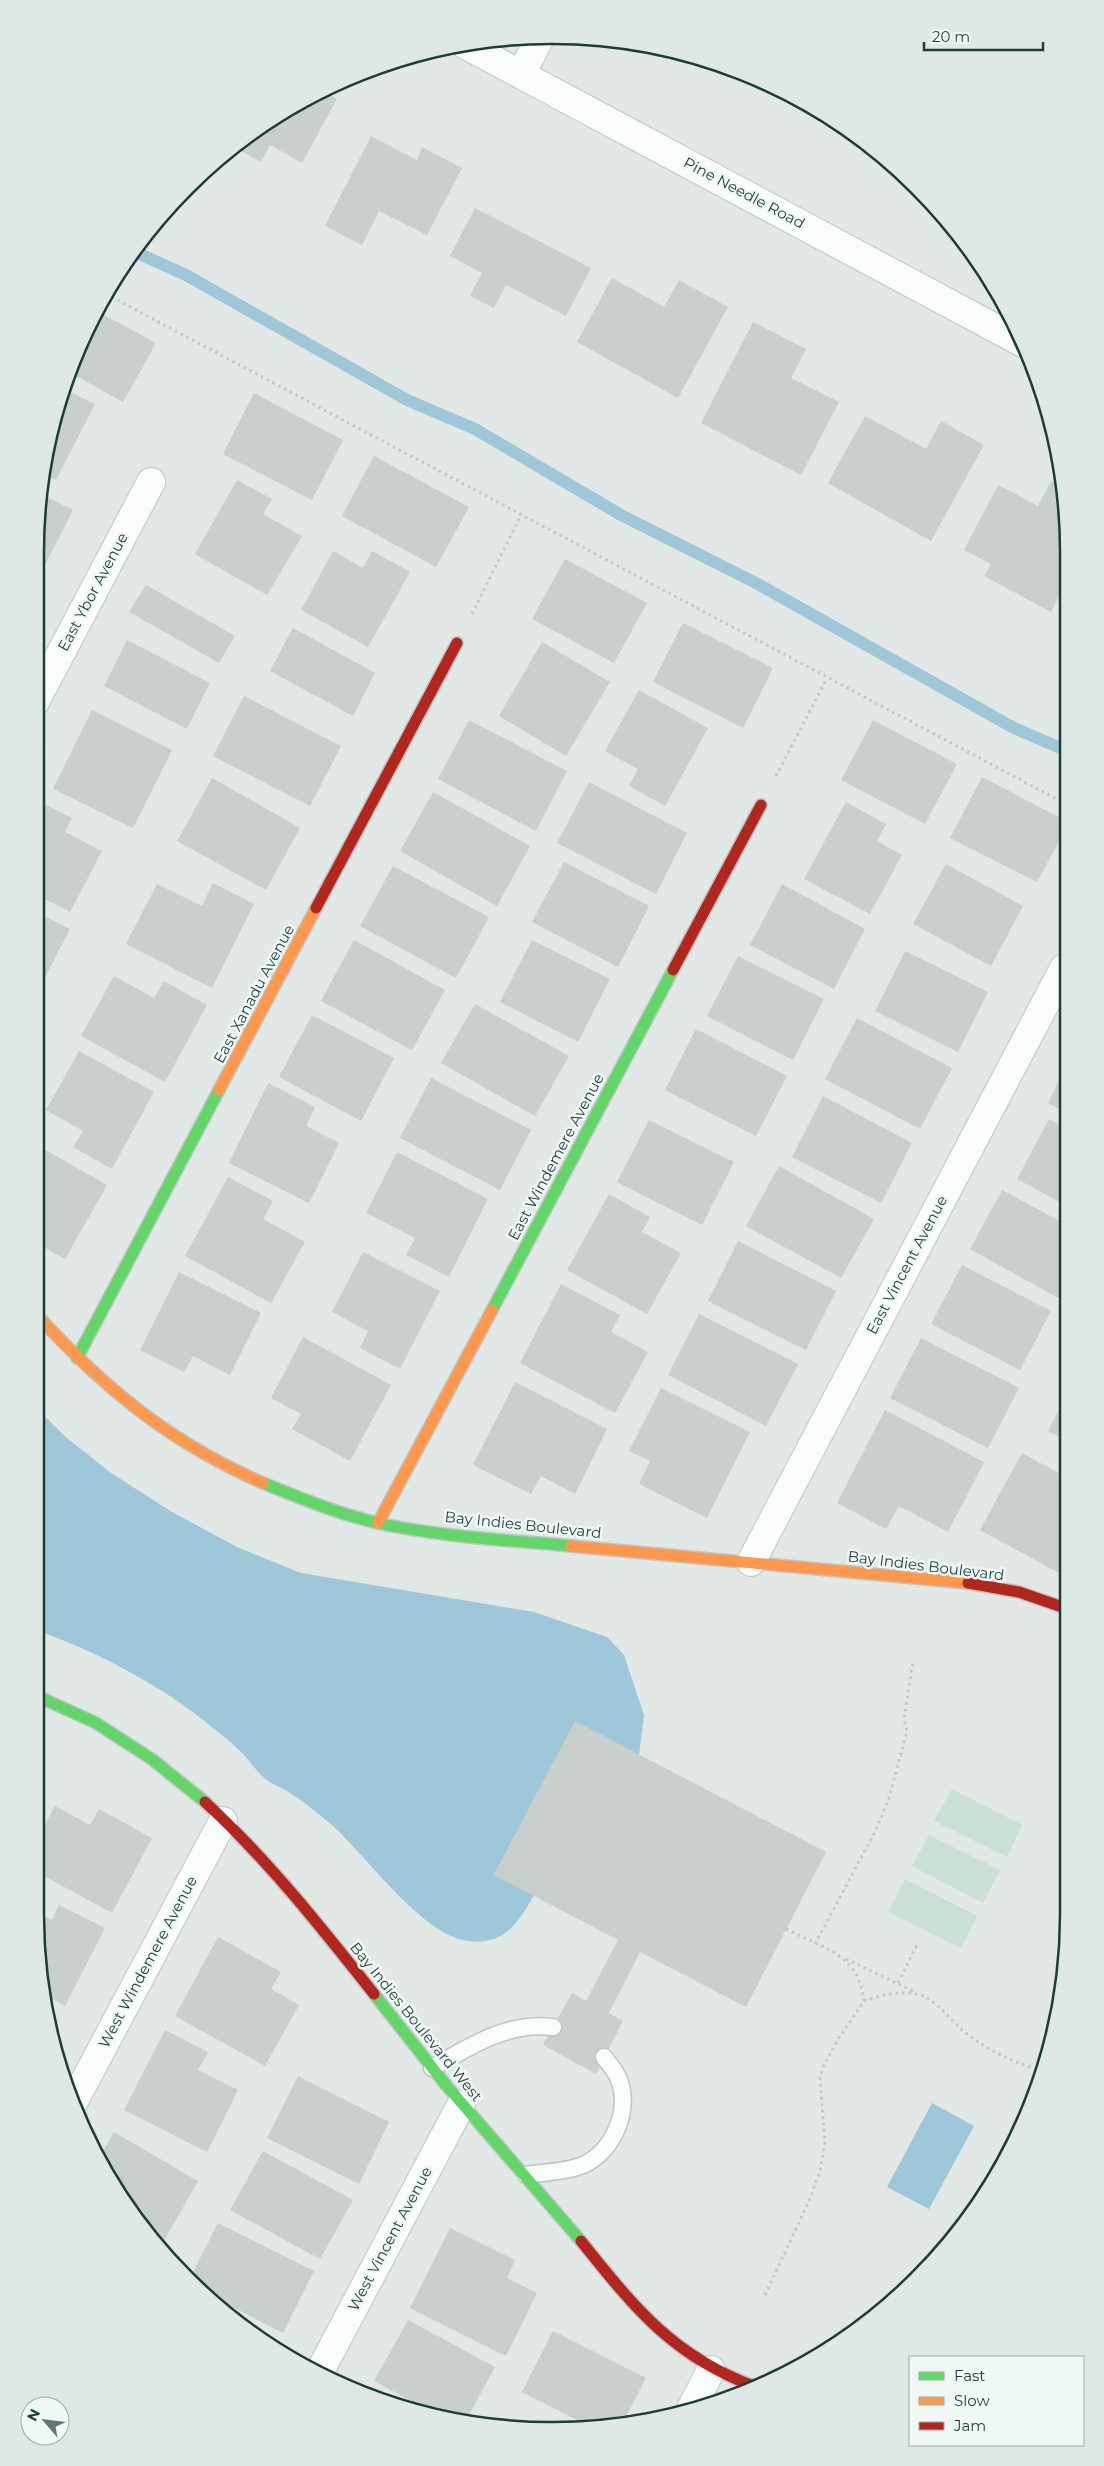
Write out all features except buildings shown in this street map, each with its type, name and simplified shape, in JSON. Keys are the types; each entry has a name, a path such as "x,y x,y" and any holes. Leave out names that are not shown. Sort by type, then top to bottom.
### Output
{"street":[{"path":"521,74 537,44"},
{"name":"Pine Needle Road","path":"475,50 1013,338"},
{"name":"East Ybor Avenue","path":"44,685 151,482"},
{"name":"East Xanadu Avenue","path":"77,1358 457,643"},
{"name":"East Windemere Avenue","path":"378,1523 761,805"},
{"name":"East Vincent Avenue","path":"750,1562 1060,976"},
{"name":"Bay Indies Boulevard","path":"44,1323 77,1358 114,1392 158,1425 211,1457 307,1501 378,1523 447,1534 980,1584 1019,1592 1060,1607"},
{"name":"Bay Indies Boulevard West","path":"44,1699 94,1722 136,1748 182,1782 223,1821 304,1905 432,2068 526,2175 646,2317 676,2345 711,2370 747,2384"},
{"name":"West Windemere Avenue","path":"77,2095 223,1821"},
{"name":"West Vincent Avenue","path":"322,2367 462,2104"},
{"path":"695,2401 711,2370"}],"lane":[{"path":"432,2068 465,2049 506,2032 524,2027 553,2027"},
{"path":"526,2175 583,2165 606,2148 614,2135 621,2117 623,2099 620,2080 604,2057"}],"path":[{"path":"112,297 1060,801"},
{"path":"457,643 521,515"},
{"path":"761,805 827,678"},
{"path":"815,1944 876,1830 889,1798 907,1731 904,1719 913,1662"},
{"path":"786,1929 918,1994 988,2048 1009,2060 1036,2069"},
{"path":"898,1983 918,1943"},
{"path":"765,2295 810,2199 820,2171 825,2143 820,2084 824,2065 838,2038 864,2001 863,1989 857,1974 844,1958"},
{"path":"864,2001 900,1993 918,1994"}],"green space":[{"path":"952,1789 1022,1825 1007,1857 934,1821"},
{"path":"929,1835 1000,1870 983,1903 912,1866"},
{"path":"905,1879 977,1916 961,1948 888,1912"}],"water":[{"path":"44,1416 67,1438 111,1473 172,1512 237,1547 301,1573 534,1612 607,1637 624,1655 644,1715 639,1755 575,1722 494,1875 534,1895 516,1923 501,1936 481,1942 468,1941 450,1935 431,1924 393,1890 326,1820 297,1798 267,1780 236,1747 174,1698 128,1671 44,1633"},
{"path":"932,2103 974,2126 929,2209 887,2187"}],"waterway":[{"path":"141,254 186,275 407,400 475,429 621,515 756,583 1014,728 1060,748"}],"traffic: fast":[{"path":"492,1310 673,970"},
{"path":"77,1358 219,1090"},
{"path":"263,1483 334,1510 402,1528 450,1535 571,1546"},
{"path":"44,1699 96,1723 153,1760 205,1802"},
{"path":"374,1994 446,2085 581,2241"}],"traffic: slow":[{"path":"219,1090 316,908"},
{"path":"378,1523 492,1310"},
{"path":"44,1322 87,1365 140,1411 197,1450 263,1483"},
{"path":"571,1546 968,1583"}],"traffic: jam":[{"path":"316,908 457,643"},
{"path":"673,970 761,805"},
{"path":"968,1583 1019,1592 1060,1606"},
{"path":"205,1802 251,1847 314,1919 374,1994"},
{"path":"581,2241 638,2308 678,2345 701,2361 747,2383"}]}
